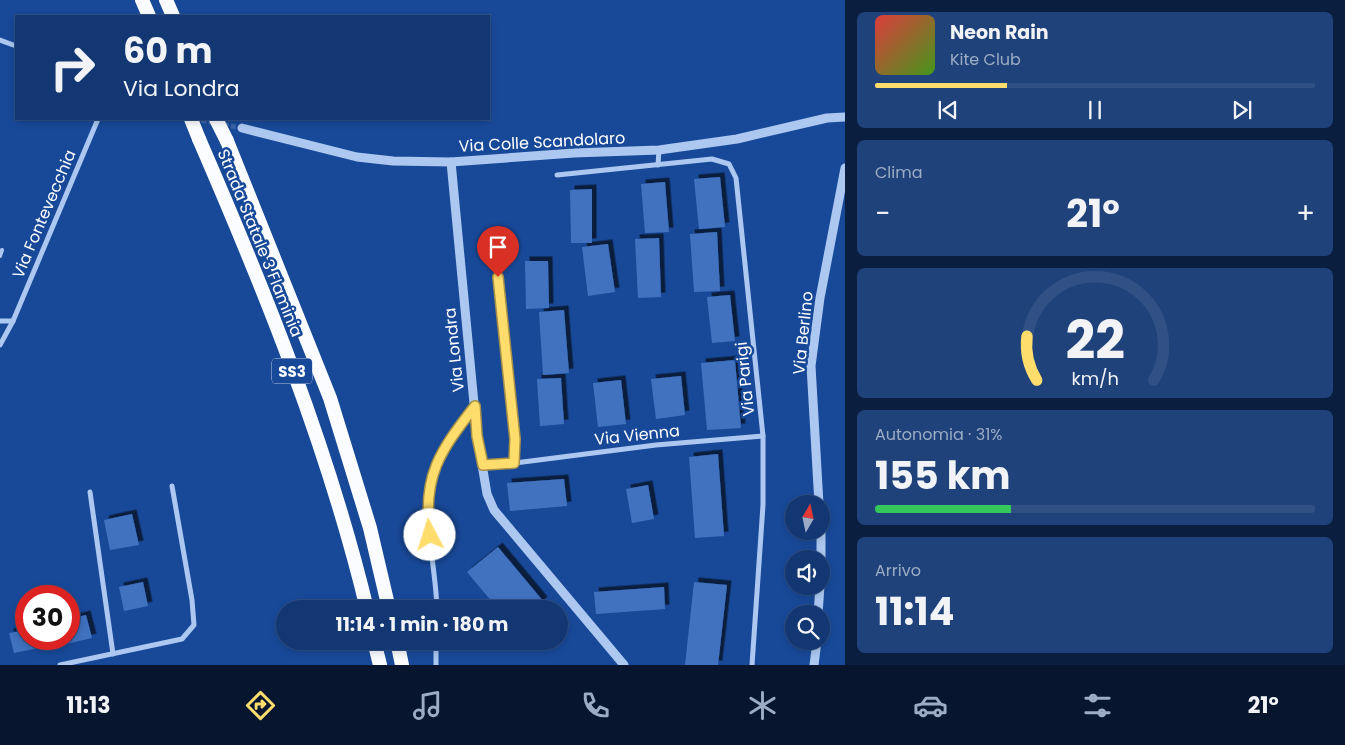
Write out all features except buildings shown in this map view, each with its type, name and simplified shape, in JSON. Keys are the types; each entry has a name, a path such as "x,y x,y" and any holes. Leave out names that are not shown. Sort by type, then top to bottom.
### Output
{"highway":[{"path":"142,0 149,15"},
{"path":"166,0 172,15"},
{"name":"Strada Statale 3 Flaminia","path":"191,120 238,229 320,443 364,600"},
{"name":"Strada Statale 3 Flaminia","path":"216,120 330,398 370,528 387,600"},
{"path":"376,650 380,665"},
{"path":"399,650 402,665"}],"street":[{"path":"0,40 15,46"},
{"name":"Via Colle Scandolaro","path":"242,128 357,157 393,161 451,162 574,153 659,150 737,139 827,118 845,117"},
{"name":"Via Fontevecchia","path":"0,345 13,321 98,120"},
{"path":"658,165 659,150"},
{"name":"Via Parigi","path":"557,175 712,159 729,164 736,178 764,436 763,506 752,665"},
{"name":"Via Londra","path":"451,162 477,436 487,494 494,510 624,665"},
{"name":"Via Berlino","path":"819,495 811,366 820,298 845,168"},
{"path":"498,277 515,439 514,463"},
{"path":"0,321 13,321"},
{"path":"436,600 428,516 429,489 434,469 447,442 475,406"},
{"name":"Via Vienna","path":"483,465 514,463 656,445 764,436"},
{"path":"60,665 182,639 194,624 192,600 172,486"},
{"path":"90,492 113,654"},
{"path":"436,650 436,665"},
{"path":"814,665 816,650"}],"lane":[{"path":"0,256 2,250"}],"tunnel":[{"path":"199,120 242,128"}],"route":[{"path":"430,535 428,502 434,469 447,442 475,406 477,436 483,465 514,463 515,439 498,277"}]}
